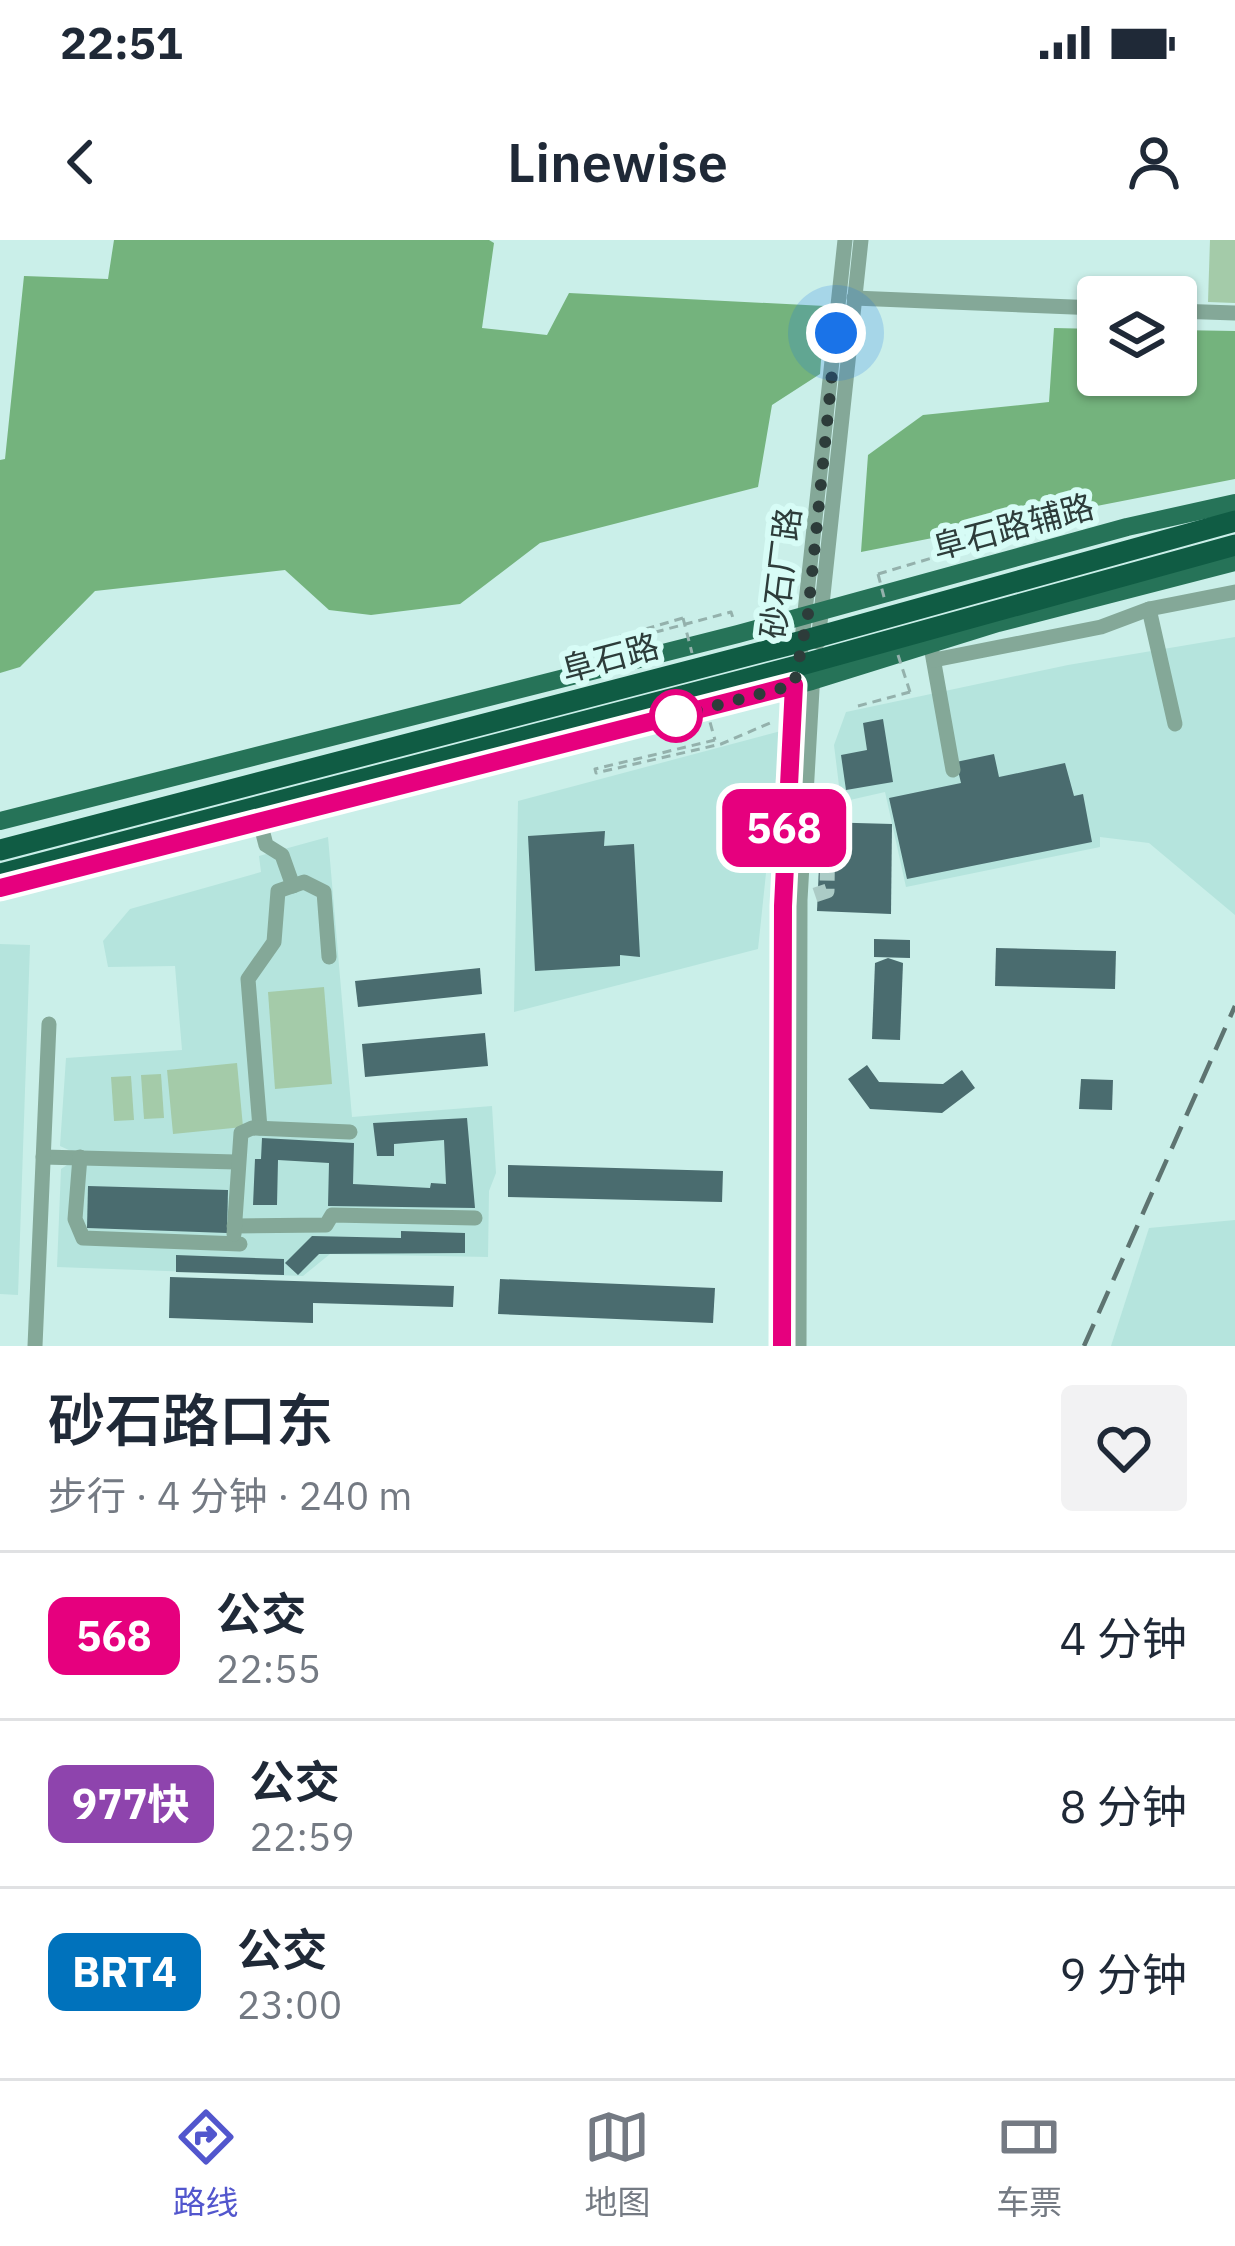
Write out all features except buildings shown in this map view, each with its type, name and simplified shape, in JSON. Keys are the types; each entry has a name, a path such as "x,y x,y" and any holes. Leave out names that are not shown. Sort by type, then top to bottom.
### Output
{"highway":[{"name":"阜石路","path":"0,850 788,645 1235,521"},
{"name":"阜石路","path":"0,874 797,666 1235,545"}],"main road":[{"name":"阜石路辅路","path":"815,611 1126,526 1235,503"},
{"path":"0,888 932,652 1235,562"},
{"name":"阜石路","path":"0,821 815,611"}],"street":[{"name":"砂石厂路","path":"815,611 845,240"},
{"name":"砂石厂路","path":"782,1346 783,906 803,683 861,240"},
{"path":"854,298 1077,307"},
{"path":"1197,312 1235,313"},
{"path":"953,770 932,652 1101,627 1149,609 1235,592"},
{"path":"1149,609 1175,724"},
{"name":"砂石厂路","path":"799,1346 807,898 803,683"},
{"path":"802,810 818,809 828,819"},
{"path":"260,822 266,845 282,855 293,886"},
{"path":"260,1128 248,979 274,941 278,891 304,882 324,892 329,957"},
{"path":"34,1346 49,1024"},
{"path":"236,1238 236,1162 241,1133 260,1128 350,1132"},
{"path":"43,1157 236,1162"},
{"path":"80,1157 75,1220 83,1238 236,1238 326,1225 332,1215 475,1218"}],"path":[{"path":"867,607 886,602 878,574 932,558"},
{"path":"692,653 683,618 591,644 592,649 731,612"},
{"path":"858,706 910,692 899,655 881,660"},
{"path":"706,707 715,740 596,773 721,744 770,723"}],"shaded area":[{"path":"1235,637 1235,915 1149,843 1100,837 1100,847 906,887 885,792 841,802 834,745 846,712 1068,665"},
{"path":"781,731 758,949 514,1012 518,801"},
{"path":"328,837 352,1117 492,1106 496,1173 489,1191 488,1257 330,1254 303,1276 57,1267 61,1169 70,1163 71,1151 60,1146 66,1058 182,1050 175,966 108,967 103,941 130,909 261,872 259,856"},
{"path":"0,944 30,945 18,1295 0,1294"},
{"path":"1235,1220 1235,1346 1111,1346 1149,1228"}],"green space":[{"path":"114,240 489,240 494,243 482,328 547,335 569,293 825,306 820,374 772,405 758,487 540,543 460,604 371,615 329,610 285,570 95,591 20,667 0,673 0,460 5,459 24,276 108,279"},
{"path":"1210,240 1235,240 1235,303 1208,302"},
{"path":"1054,328 1077,329 1077,396 1197,396 1197,330 1235,331 1235,479 861,552 868,455 923,415 1049,402"},
{"path":"324,987 332,1084 275,1089 268,992"},
{"path":"237,1063 243,1127 173,1134 167,1070"},
{"path":"161,1074 164,1118 144,1119 141,1075"},
{"path":"131,1076 134,1120 114,1121 111,1077"}],"tunnel":[{"path":"815,895 827,891 828,819"}],"railway":[{"path":"1084,1346 1235,1006"}],"bus line":[{"name":"568","path":"0,888 794,685 783,906 782,1346"}],"route":[{"path":"676,716 794,685 808,614 836,333"}]}
